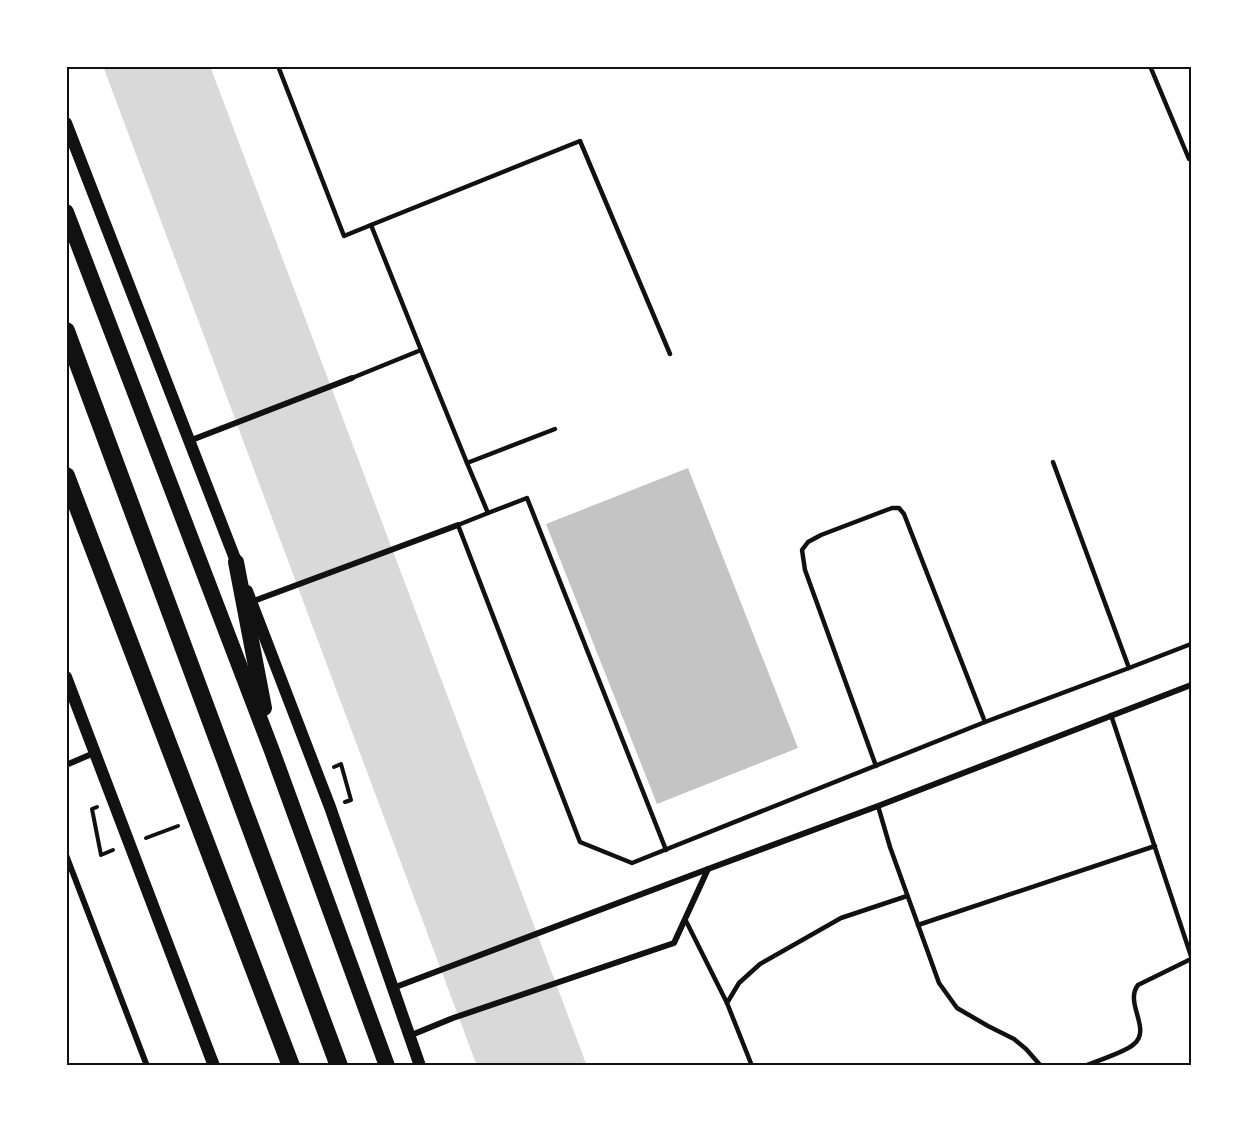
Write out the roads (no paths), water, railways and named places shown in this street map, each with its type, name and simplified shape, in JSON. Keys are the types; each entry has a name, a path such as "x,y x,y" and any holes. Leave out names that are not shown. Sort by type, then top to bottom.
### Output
{"highway":[{"path":"66,212 272,751 387,1066"},
{"path":"66,331 339,1066"},
{"path":"66,476 289,1066"},
{"path":"66,485 289,1066"},
{"path":"236,562 272,751"}],"main road":[{"path":"66,123 330,807 420,1066"},
{"path":"66,676 214,1066"}],"street":[{"path":"189,441 352,378"},
{"path":"251,602 458,525"},
{"path":"393,989 879,806 1191,685"},
{"path":"66,765 95,753"},
{"path":"66,855 147,1066"},
{"path":"409,1036 572,976 674,943 708,869"}],"lane":[{"path":"278,66 344,236 580,141 670,354"},
{"path":"1150,66 1189,159"},
{"path":"371,225 488,513"},
{"path":"352,378 421,351"},
{"path":"467,463 555,429"},
{"path":"1053,462 1129,668"},
{"path":"666,850 527,498 458,525 580,842 632,863 666,850 985,722 1191,644"},
{"path":"876,766 805,570 802,550 808,542 820,535 892,508 900,508 985,722"},
{"path":"1085,1066 1132,1046 1138,1040 1141,1032 1133,999 1134,991 1138,985 1191,958 1111,715"},
{"path":"879,806 890,847 939,983 957,1008 1014,1039 1041,1066"},
{"path":"918,925 1155,846"},
{"path":"727,1003 739,983 760,964 842,918 907,896"},
{"path":"685,919 727,1003 752,1066"}]}
